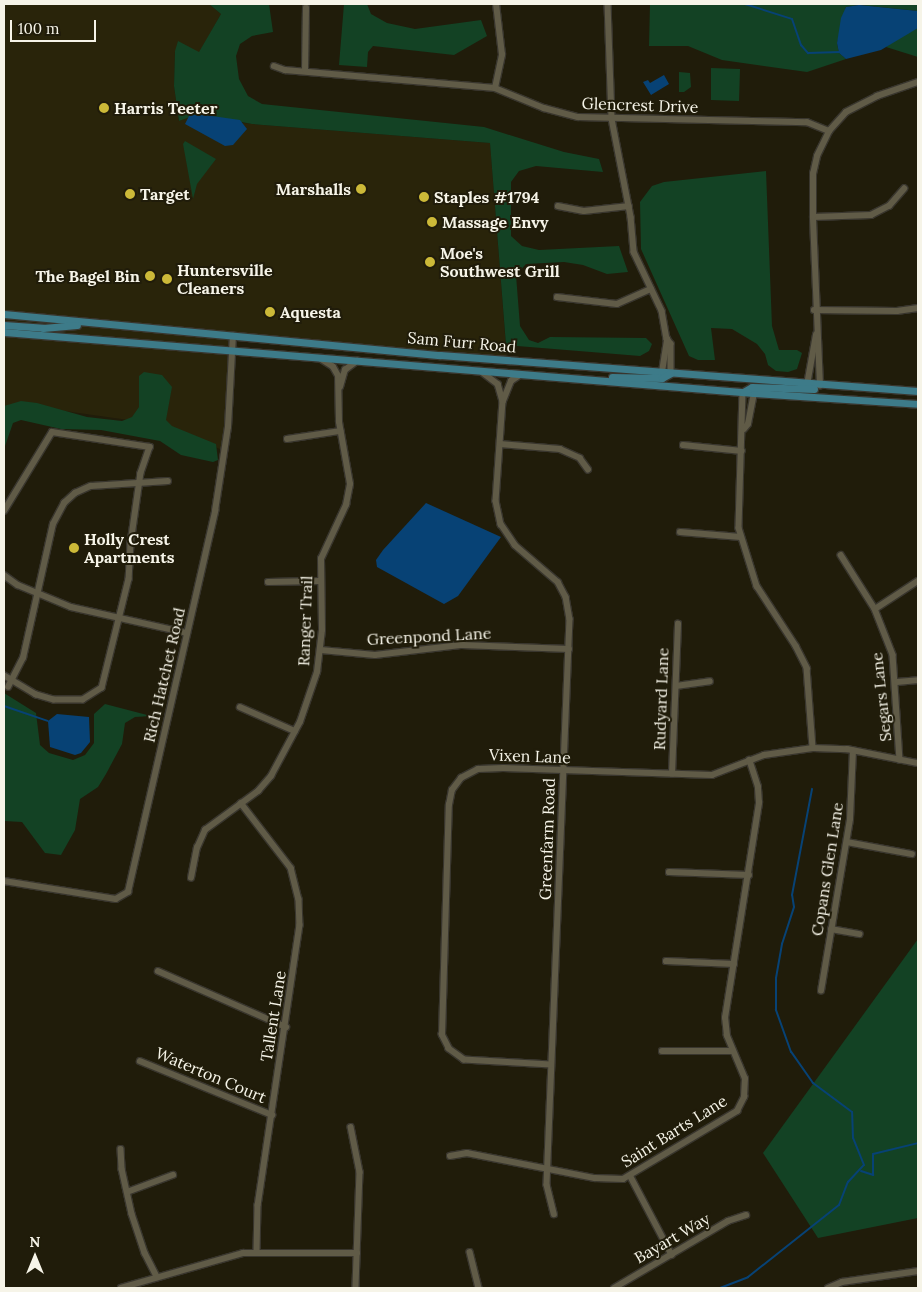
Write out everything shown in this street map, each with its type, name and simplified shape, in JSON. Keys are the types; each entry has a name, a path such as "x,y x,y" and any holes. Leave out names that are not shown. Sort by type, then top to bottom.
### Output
{"main road":[{"name":"Sam Furr Road","path":"4,314 84,323 807,385 918,391"},
{"path":"4,325 43,328 84,323"},
{"name":"Sam Furr Road","path":"4,332 754,393 918,404"},
{"path":"560,376 658,378 671,373"},
{"path":"743,392 752,387 864,388"}],"street":[{"path":"495,88 502,55 501,22 496,4"},
{"path":"608,4 612,119 630,206 634,252 662,311 667,338 662,372"},
{"path":"304,71 306,8"},
{"name":"Glencrest Drive","path":"274,66 304,71 495,88 568,116 612,119 807,122 829,131"},
{"path":"807,385 816,335 814,310 813,174 817,156 829,131 846,112 861,102 918,82"},
{"path":"813,217 871,215 889,206 904,189"},
{"path":"558,206 584,211 630,206"},
{"path":"557,297 618,304 651,289"},
{"path":"814,310 897,311 918,308"},
{"path":"816,335 820,345 820,386"},
{"name":"Rich Hatchet Road","path":"4,881 116,899 128,892 223,465 233,336"},
{"path":"667,338 671,344 671,373"},
{"name":"Ranger Trail","path":"191,878 197,848 205,830 266,784 295,731 313,687 321,650 320,581 324,548 346,505 350,484 349,465 340,430 340,387 333,367 317,357"},
{"name":"Ranger Trail","path":"340,387 346,370 358,360"},
{"path":"479,370 498,384 503,401"},
{"name":"Greenfarm Road","path":"523,374 511,381 503,401 498,515 515,545 563,588 570,619 548,1168 548,1192 554,1214"},
{"path":"743,392 740,423 744,429"},
{"path":"754,393 748,424 744,429 742,451 738,505 741,537 757,586 796,646 806,668 813,748"},
{"path":"287,438 340,430"},
{"path":"4,511 56,431 150,447 140,483 130,543 129,579 105,680 91,697 74,701 45,698 4,676"},
{"path":"500,444 560,449 580,458 588,469"},
{"path":"683,445 742,451"},
{"path":"8,687 23,658 53,524 67,500 91,486 168,481"},
{"path":"680,532 741,537"},
{"name":"Segars Lane","path":"841,555 875,609 893,655 897,682 900,760"},
{"path":"4,576 38,594 71,607 187,633"},
{"path":"268,582 320,581"},
{"path":"875,609 918,581"},
{"name":"Rudyard Lane","path":"672,774 678,624"},
{"name":"Greenpond Lane","path":"321,650 375,654 462,645 569,649"},
{"path":"897,682 918,680"},
{"path":"676,686 710,681"},
{"path":"240,707 295,731"},
{"name":"Vixen Lane","path":"552,1065 464,1060 445,1043 440,1018 450,799 456,784 468,773 485,768 712,775 749,760 774,753 813,748 853,750 918,763"},
{"name":"Copans Glen Lane","path":"821,991 847,842 853,750"},
{"name":"Saint Barts Lane","path":"450,1156 466,1153 607,1180 630,1176 736,1111 744,1097 745,1079 733,1050 725,1018 759,794 749,760"},
{"name":"Tallent Lane","path":"241,803 279,849 291,868 298,891 300,924 286,1028 258,1205 257,1252"},
{"path":"847,842 912,854"},
{"path":"669,872 748,875"},
{"path":"831,929 860,934"},
{"path":"666,961 734,964"},
{"path":"158,971 286,1028"},
{"path":"662,1051 733,1050"},
{"name":"Waterton Court","path":"140,1061 272,1115"},
{"path":"350,1127 360,1172 356,1288"},
{"path":"121,1149 128,1192 141,1244 157,1278"},
{"path":"128,1192 173,1175"},
{"path":"630,1176 672,1255"},
{"name":"Bayart Way","path":"614,1288 728,1221 746,1215"},
{"path":"124,1288 257,1252 357,1253"},
{"path":"470,1252 479,1288"},
{"path":"828,1288 842,1282 918,1271"}],"shaded area":[{"path":"4,4 209,4 221,14 199,53 175,51 174,86 179,121 189,116 252,124 490,143 507,360 233,336 225,451 157,424 22,405 4,420"}],"green space":[{"path":"209,4 269,4 273,32 252,36 240,44 236,56 239,79 248,96 262,104 484,127 564,152 599,159 603,172 536,166 519,171 511,182 511,236 522,246 539,250 619,246 628,272 607,274 583,265 564,262 526,264 516,275 520,326 529,340 538,343 550,337 646,338 652,344 649,351 640,356 506,345 490,143 252,124 198,114 179,121 174,86 175,51 178,41 199,52 221,14"},
{"path":"344,4 367,4 371,14 387,23 415,29 481,20 487,36 454,55 373,46 368,52 367,67 339,65"},
{"path":"650,4 918,4 918,11 859,5 846,7 837,43 839,53 846,59 807,72 722,60 688,46 649,46"},
{"path":"918,28 918,57 886,47 896,39"},
{"path":"711,68 740,69 739,101 711,100"},
{"path":"679,72 690,73 691,87 684,92 679,92"},
{"path":"185,141 216,159 197,184 193,199 183,144"},
{"path":"766,171 772,326 779,350 797,350 802,353 797,369 788,372 776,371 768,365 765,354 757,344 732,329 711,328 715,360 698,360 689,356 641,249 640,202 652,186 664,182"},
{"path":"144,372 162,375 172,387 166,420 172,426 216,444 218,460 213,462 181,455 160,441 101,430 61,429 21,420 13,423 4,449 4,406 21,401 37,403 87,417 122,421 132,417 139,407 139,376"},
{"path":"4,693 36,713 40,745 49,753 73,760 85,755 94,743 94,714 105,704 151,716 135,717 125,723 122,744 106,774 98,787 80,799 75,830 61,855 45,853 22,822 4,821"},
{"path":"918,939 918,1218 818,1238 763,1153"}],"water":[{"path":"859,5 918,11 918,28 881,50 846,59 839,53 837,43 841,18 846,7"},
{"path":"664,75 669,84 651,95 643,82 648,80 650,83"},
{"path":"198,114 240,120 247,129 233,145 225,146 185,124 189,116"},
{"path":"426,503 501,537 458,596 444,604 377,567 376,560 383,550"},
{"path":"57,714 89,717 90,742 81,753 75,755 50,747 48,721"}],"waterway":[{"path":"745,4 792,19 801,45 808,53 840,52"},
{"path":"4,706 48,721"},
{"path":"720,1288 748,1277 839,1205 848,1182 864,1165 853,1138 852,1112 813,1083 791,1052 776,1010 776,978 782,944 794,907 792,895 812,789"},
{"path":"861,1171 873,1175 873,1154 918,1143"}],"place":[{"name":"Harris Teeter","path":"104,108"},
{"name":"Marshalls","path":"361,189"},
{"name":"Target","path":"130,194"},
{"name":"Staples #1794","path":"424,197"},
{"name":"Massage Envy","path":"432,222"},
{"name":"Moe's Southwest Grill","path":"430,262"},
{"name":"The Bagel Bin","path":"150,276"},
{"name":"Huntersville Cleaners","path":"167,279"},
{"name":"Aquesta","path":"270,312"},
{"name":"Holly Crest Apartments","path":"74,548"}]}
